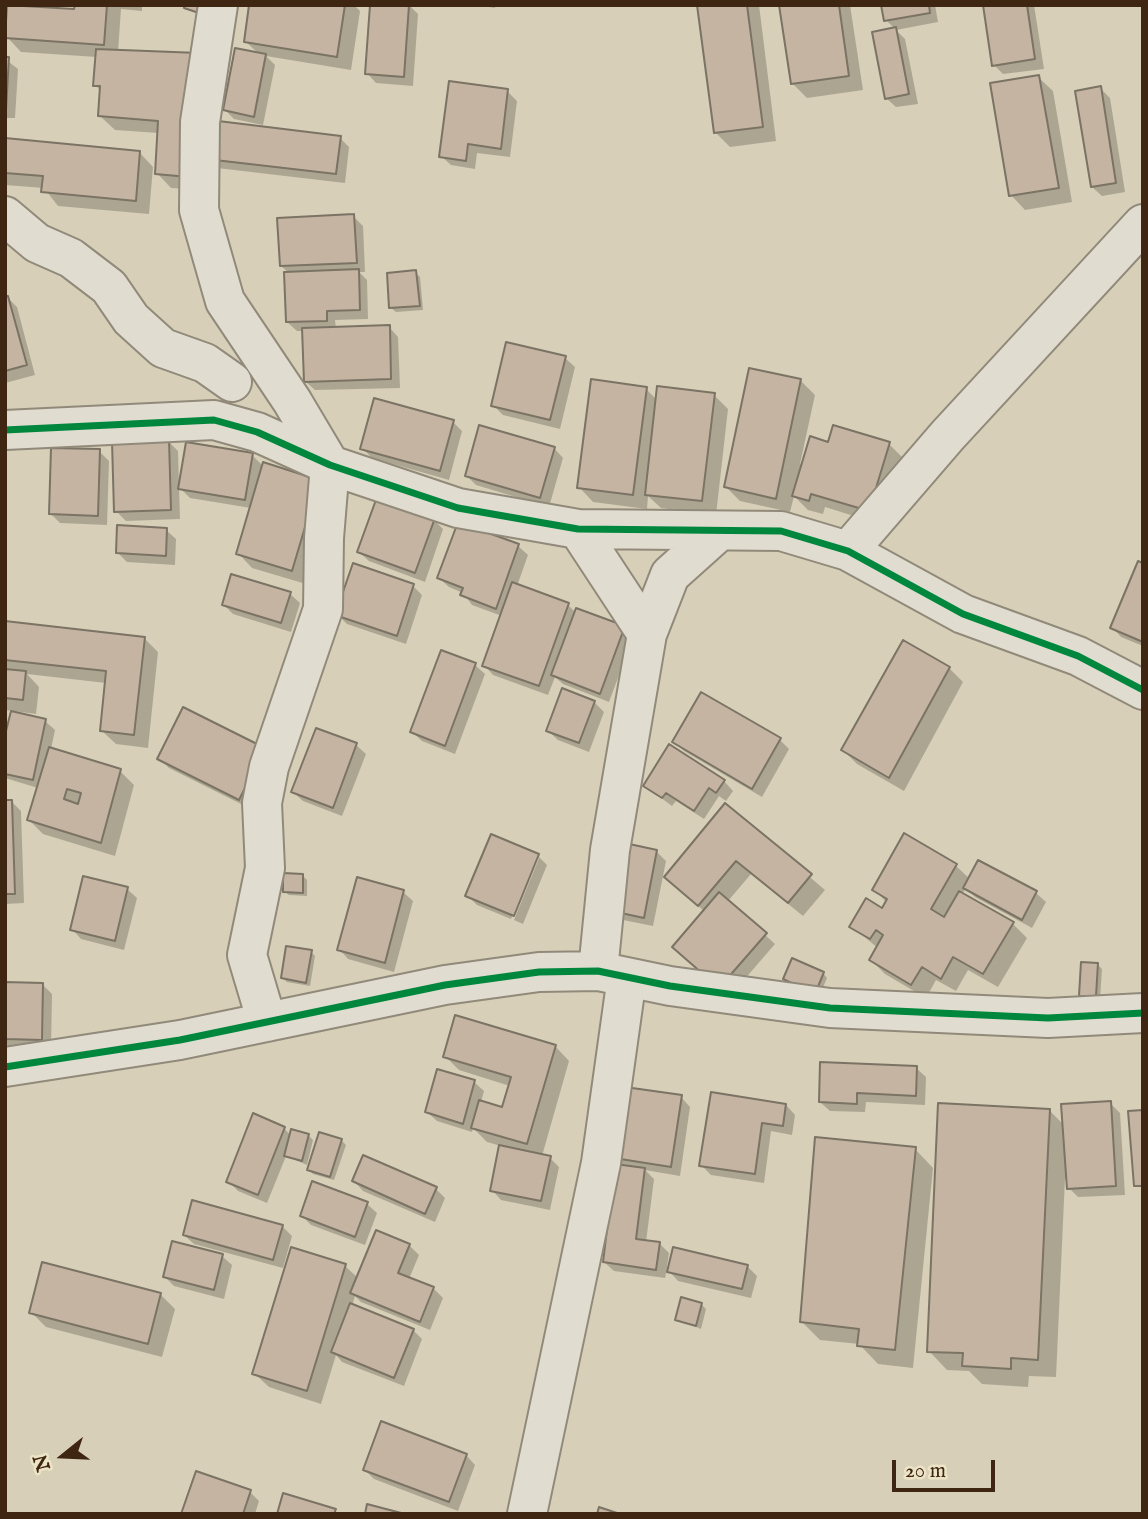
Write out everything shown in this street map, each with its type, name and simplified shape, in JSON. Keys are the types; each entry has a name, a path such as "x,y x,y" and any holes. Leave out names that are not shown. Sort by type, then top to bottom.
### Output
{"street":[{"path":"218,5 200,122 199,210 226,301 330,465 324,538 323,609 269,767 262,803 265,868 247,955 267,1022"},
{"path":"5,216 37,243 71,258 109,288 131,319 163,348 205,363 232,382"},
{"path":"848,551 948,435 1143,224"},
{"path":"214,421 232,382 258,350"},
{"path":"5,430 214,421 257,432 330,465 458,508 578,529 781,531 848,551 963,614 1078,656 1143,690"},
{"path":"578,529 647,634"},
{"path":"527,1514 601,1163 613,974 610,850 647,634 670,575 718,531"},
{"path":"5,1067 180,1040 445,985 539,972 613,974 830,1008 1048,1018 1143,1013"}],"building":[{"path":"7,5 74,9 75,5 107,5 104,45 5,38"},
{"path":"184,5 208,5 205,15 184,8"},
{"path":"249,5 345,5 337,57 244,42"},
{"path":"370,5 409,5 404,77 365,74"},
{"path":"697,5 747,5 763,127 714,133"},
{"path":"779,5 839,5 849,76 791,84"},
{"path":"881,5 929,5 930,13 884,21"},
{"path":"983,5 1027,5 1035,59 992,66"},
{"path":"896,27 909,94 885,99 872,32"},
{"path":"235,48 266,54 254,117 223,110"},
{"path":"96,49 199,53 189,177 155,174 158,121 98,116 100,86 93,86"},
{"path":"5,57 9,57 6,110 5,110"},
{"path":"1039,75 1059,188 1009,196 990,83"},
{"path":"449,81 508,89 501,149 468,144 466,161 439,157"},
{"path":"1101,86 1116,183 1091,187 1075,91"},
{"path":"210,120 341,136 336,174 206,159"},
{"path":"5,138 140,151 136,201 41,192 43,176 5,173"},
{"path":"354,214 357,263 280,266 277,218"},
{"path":"359,269 360,310 327,311 327,321 286,322 284,272"},
{"path":"416,270 420,306 389,308 387,273"},
{"path":"5,296 8,296 27,365 5,371"},
{"path":"390,325 391,379 304,382 302,328"},
{"path":"506,342 566,356 550,420 491,406"},
{"path":"749,368 801,379 776,499 724,487"},
{"path":"591,379 647,387 633,495 577,488"},
{"path":"657,386 715,393 702,501 645,495"},
{"path":"374,398 454,420 440,471 360,449"},
{"path":"479,425 555,447 540,498 465,476"},
{"path":"833,425 890,442 869,511 811,494 809,501 792,496 810,436 828,442"},
{"path":"169,439 171,510 114,512 112,441"},
{"path":"186,442 253,453 245,500 178,489"},
{"path":"51,448 100,449 98,516 49,514"},
{"path":"263,462 319,480 292,571 236,554"},
{"path":"377,497 435,518 415,573 357,552"},
{"path":"458,522 519,544 496,609 460,595 463,588 437,578"},
{"path":"117,525 167,528 166,556 116,553"},
{"path":"1138,561 1143,563 1143,642 1110,628"},
{"path":"353,563 414,584 397,636 335,615"},
{"path":"231,574 291,592 281,623 222,605"},
{"path":"512,582 569,603 539,686 482,666"},
{"path":"576,608 625,626 600,694 551,675"},
{"path":"5,621 145,637 134,735 100,731 106,671 5,660"},
{"path":"903,640 950,667 889,778 841,750"},
{"path":"441,650 476,663 445,746 410,732"},
{"path":"5,669 26,671 23,700 5,698"},
{"path":"562,688 595,701 579,743 546,731"},
{"path":"701,692 781,738 752,789 672,742"},
{"path":"183,707 265,748 239,800 157,759"},
{"path":"11,711 46,719 33,780 5,774 5,735"},
{"path":"316,728 357,743 333,808 291,792"},
{"path":"669,744 725,780 716,793 709,788 694,811 666,793 662,798 643,786"},
{"path":"49,747 121,769 101,843 27,820","holes":["67,789 81,793 78,804 64,799"]},
{"path":"5,800 12,800 15,894 5,894"},
{"path":"725,803 812,874 788,903 736,861 698,906 664,877"},
{"path":"904,833 957,864 931,909 944,917 959,891 1014,922 983,974 953,957 941,979 922,967 911,985 869,960 883,935 876,930 870,939 849,927 866,898 882,908 887,899 872,890"},
{"path":"491,834 539,854 514,916 465,896"},
{"path":"620,842 657,850 644,918 607,910"},
{"path":"978,860 1037,891 1022,920 963,888"},
{"path":"283,873 303,874 303,893 283,892"},
{"path":"83,876 128,887 115,941 70,930"},
{"path":"357,877 404,890 385,963 337,950"},
{"path":"719,892 767,933 719,988 672,947"},
{"path":"286,946 312,950 306,983 281,978"},
{"path":"792,958 824,972 815,994 783,979"},
{"path":"1081,962 1098,963 1096,996 1079,996"},
{"path":"5,982 43,983 42,1040 5,1039"},
{"path":"455,1015 556,1045 527,1144 471,1128 479,1100 502,1107 511,1077 443,1057"},
{"path":"820,1062 917,1066 916,1096 857,1093 857,1104 819,1102"},
{"path":"437,1069 475,1080 463,1124 425,1112"},
{"path":"625,1087 682,1095 671,1167 614,1158"},
{"path":"711,1092 786,1104 783,1126 762,1123 755,1174 699,1166"},
{"path":"1111,1101 1116,1186 1067,1189 1061,1104"},
{"path":"938,1103 1050,1109 1038,1360 1011,1358 1011,1369 962,1366 963,1353 927,1352"},
{"path":"1143,1110 1143,1186 1134,1186 1128,1111"},
{"path":"253,1113 285,1127 258,1195 226,1182"},
{"path":"291,1129 309,1134 302,1161 284,1156"},
{"path":"319,1132 342,1139 330,1177 307,1170"},
{"path":"815,1137 916,1147 895,1350 857,1346 859,1329 800,1322"},
{"path":"499,1145 551,1156 541,1201 490,1191"},
{"path":"363,1155 437,1187 425,1214 352,1181"},
{"path":"615,1164 645,1168 636,1239 660,1242 656,1270 603,1262"},
{"path":"312,1181 368,1202 355,1237 300,1216"},
{"path":"192,1200 283,1225 273,1260 183,1235"},
{"path":"376,1230 410,1244 398,1273 434,1287 420,1322 350,1293"},
{"path":"172,1241 223,1254 214,1290 163,1277"},
{"path":"291,1247 346,1264 307,1391 252,1374"},
{"path":"673,1247 748,1265 742,1289 667,1272"},
{"path":"42,1262 161,1293 148,1344 29,1313"},
{"path":"681,1297 702,1303 696,1326 675,1320"},
{"path":"350,1303 414,1329 394,1378 331,1352"},
{"path":"381,1421 467,1454 449,1502 363,1470"},
{"path":"196,1471 251,1490 243,1514 181,1514"},
{"path":"283,1493 336,1509 334,1514 277,1514"},
{"path":"367,1504 405,1514 365,1514"},
{"path":"599,1507 620,1514 597,1514"}],"cycle path":[{"path":"5,430 214,420 257,432 330,465 458,508 578,529 781,531 848,551 963,614 1078,656 1143,690"},
{"path":"5,1067 180,1040 445,985 539,972 598,971 670,986 830,1008 1048,1018 1143,1013"}]}
